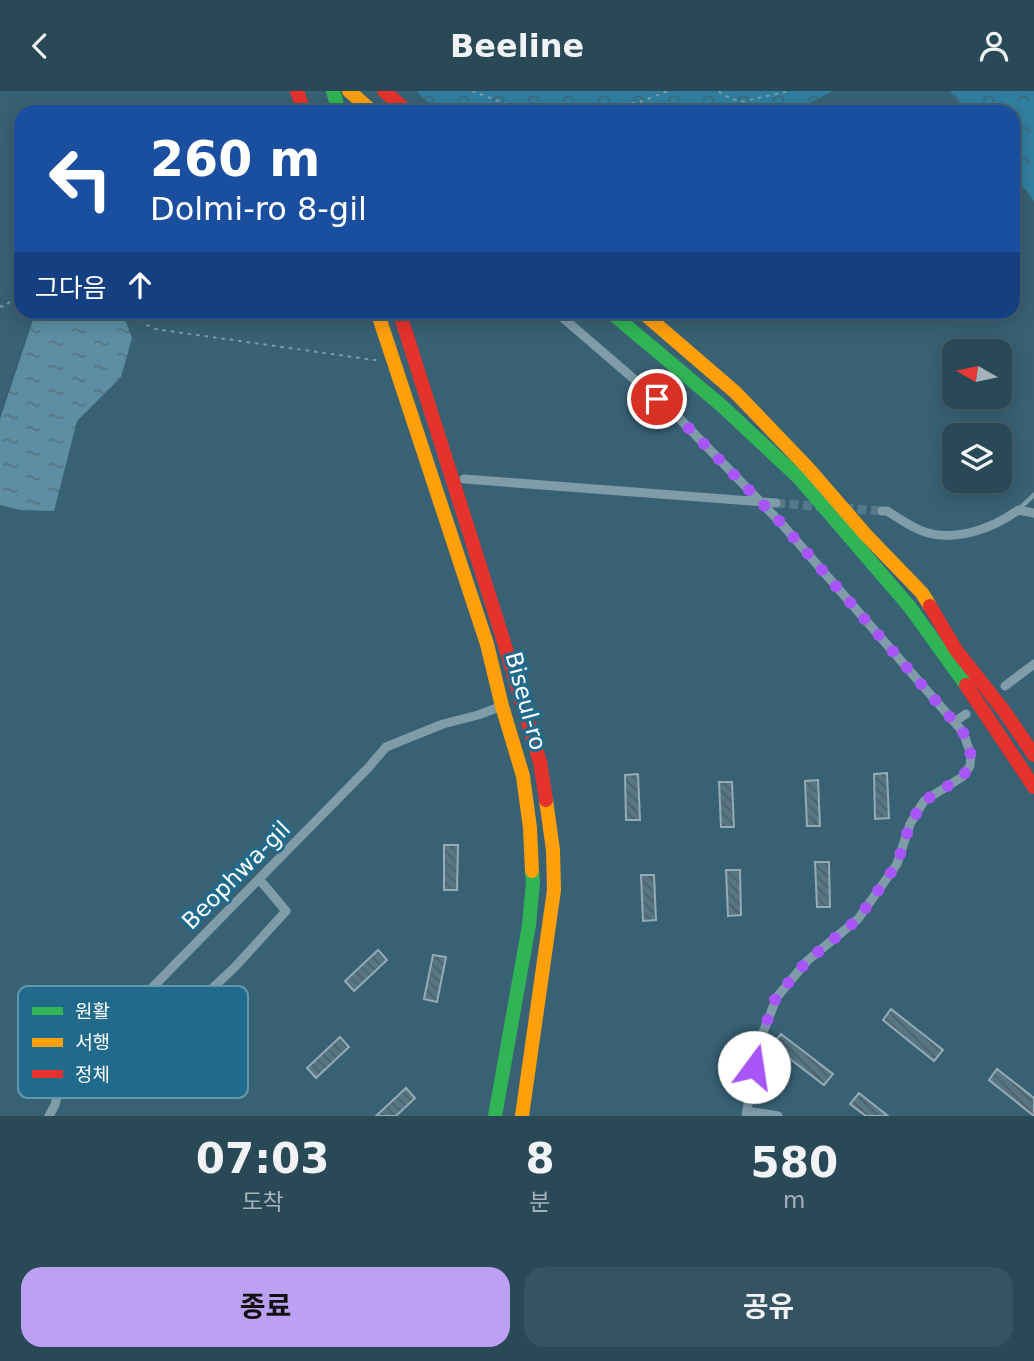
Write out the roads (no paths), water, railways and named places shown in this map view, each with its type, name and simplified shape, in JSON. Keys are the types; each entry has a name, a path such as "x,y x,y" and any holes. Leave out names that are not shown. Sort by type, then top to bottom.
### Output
{"main road":[{"path":"349,91 365,105"},
{"path":"384,91 400,105"},
{"name":"Biseul-ro","path":"380,319 487,644 523,776 533,882 495,1116"},
{"name":"Biseul-ro","path":"401,319 540,762 553,850 554,890 522,1116"},
{"path":"618,319 722,407 799,478 909,606 950,661 1034,787"},
{"path":"650,319 735,391 922,593 956,650 1004,711 1034,755"}],"street":[{"path":"564,319 678,417 781,523 963,732 971,755 970,766 962,777 924,801 910,824 897,864 858,919 807,961 776,997 758,1045 746,1114 778,1116"},
{"path":"464,479 776,503"},
{"path":"882,511 887,511 925,532 951,536 987,527 1005,520 1018,510 1034,513"},
{"path":"1005,686 1034,664"},
{"name":"Beophwa-gil","path":"154,986 386,747 443,723 502,706"},
{"path":"954,722 966,714"},
{"path":"215,986 286,911 259,879"},
{"name":"Beophwa-gil","path":"49,1116 57,1098"}],"lane":[{"path":"1018,510 1034,495"}],"water":[{"path":"33,319 125,319 132,338 121,377 77,421 54,511 20,510 0,505 0,419"}],"tunnel":[{"path":"776,503 824,507"},
{"path":"844,508 882,511"}]}
